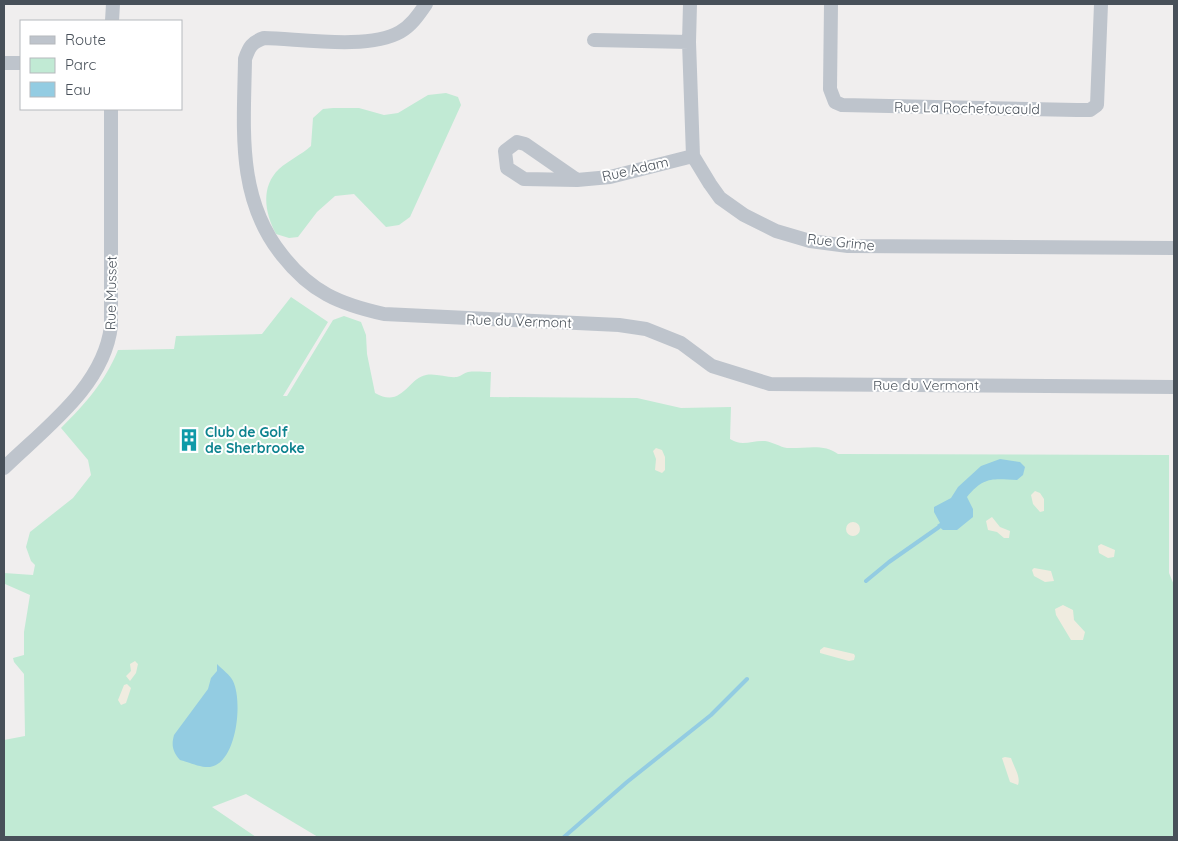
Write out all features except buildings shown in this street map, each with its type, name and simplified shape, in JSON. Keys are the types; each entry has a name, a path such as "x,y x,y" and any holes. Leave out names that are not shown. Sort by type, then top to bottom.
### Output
{"street":[{"path":"112,20 113,4"},
{"name":"Rue du Vermont","path":"426,4 412,23 384,39 365,42 264,38 255,41 249,48 245,59 246,160 249,190 257,216 270,241 289,264 302,279 323,293 360,309 384,314 619,325 646,329 681,343 712,366 770,384 1174,387"},
{"path":"690,4 689,42 693,156"},
{"name":"Rue La Rochefoucauld","path":"831,4 830,89 835,102 842,105 1090,110 1097,105 1099,87 1101,4"},
{"path":"594,40 689,42"},
{"path":"4,63 20,63"},
{"name":"Rue Musset","path":"4,468 85,388 107,350 111,326 111,110"},
{"name":"Rue Adam","path":"577,180 525,144 517,142 505,151 506,168 524,179 577,180 610,177 693,156"},
{"name":"Rue Grime","path":"693,156 720,198 744,216 776,231 810,240 848,246 1174,248"}],"green space":[{"path":"446,93 458,97 461,105 410,217 399,225 386,227 354,194 335,196 317,212 298,237 289,238 276,234 267,209 266,201 269,184 279,169 311,146 313,118 323,109 359,108 384,115 398,113 428,95"},
{"path":"291,297 328,322 283,396 287,396 333,320 344,316 361,322 366,335 367,354 375,393 384,397 398,395 414,381 426,375 457,377 468,372 491,372 490,397 637,398 681,408 731,407 730,439 739,443 765,441 787,448 814,447 827,449 838,454 1169,455 1169,573 1174,585 1174,837 318,837 246,794 212,807 256,837 4,837 4,740 25,736 24,674 13,658 24,655 24,632 30,595 5,584 4,573 33,575 35,565 31,561 26,547 30,532 73,498 91,475 88,460 61,428 94,392 113,362 118,350 174,349 176,336 262,334"}],"sand":[{"path":"656,448 662,450 665,457 665,470 662,473 655,470 656,459 653,451"},
{"path":"1035,491 1040,493 1044,499 1044,511 1040,512 1033,504 1031,495"},
{"path":"992,517 1000,527 1010,531 1009,538 1004,538 997,532 988,530 986,521"},
{"path":"850,522 856,522 860,529 856,536 850,536 846,532 846,526"},
{"path":"1101,544 1115,550 1114,557 1108,558 1099,553 1098,546"},
{"path":"1034,568 1051,571 1054,581 1045,582 1034,576 1032,570"},
{"path":"1063,605 1073,610 1074,620 1085,632 1083,640 1071,640 1056,615 1055,609"},
{"path":"824,647 854,654 854,660 849,661 820,653 820,650"},
{"path":"135,661 138,664 136,673 130,681 126,676 131,671 130,664"},
{"path":"127,684 131,688 126,703 121,705 118,700 124,685"},
{"path":"1002,758 1011,758 1018,775 1018,785 1010,782"}],"water":[{"path":"1000,459 1020,462 1025,467 1023,475 1017,480 989,480 973,490 967,497 973,509 973,517 957,530 943,530 937,525 940,523 934,512 934,507 951,498 958,487 981,466"},
{"path":"217,664 233,681 236,690 237,716 232,743 226,755 219,763 210,767 203,767 180,760 173,749 173,739 208,689 211,678 217,671"}],"waterway":[{"path":"866,581 889,562 939,527"},
{"path":"564,837 627,782 711,715 747,679"}],"place":[{"name":"Club de Golf de Sherbrooke","path":"189,440"}]}
